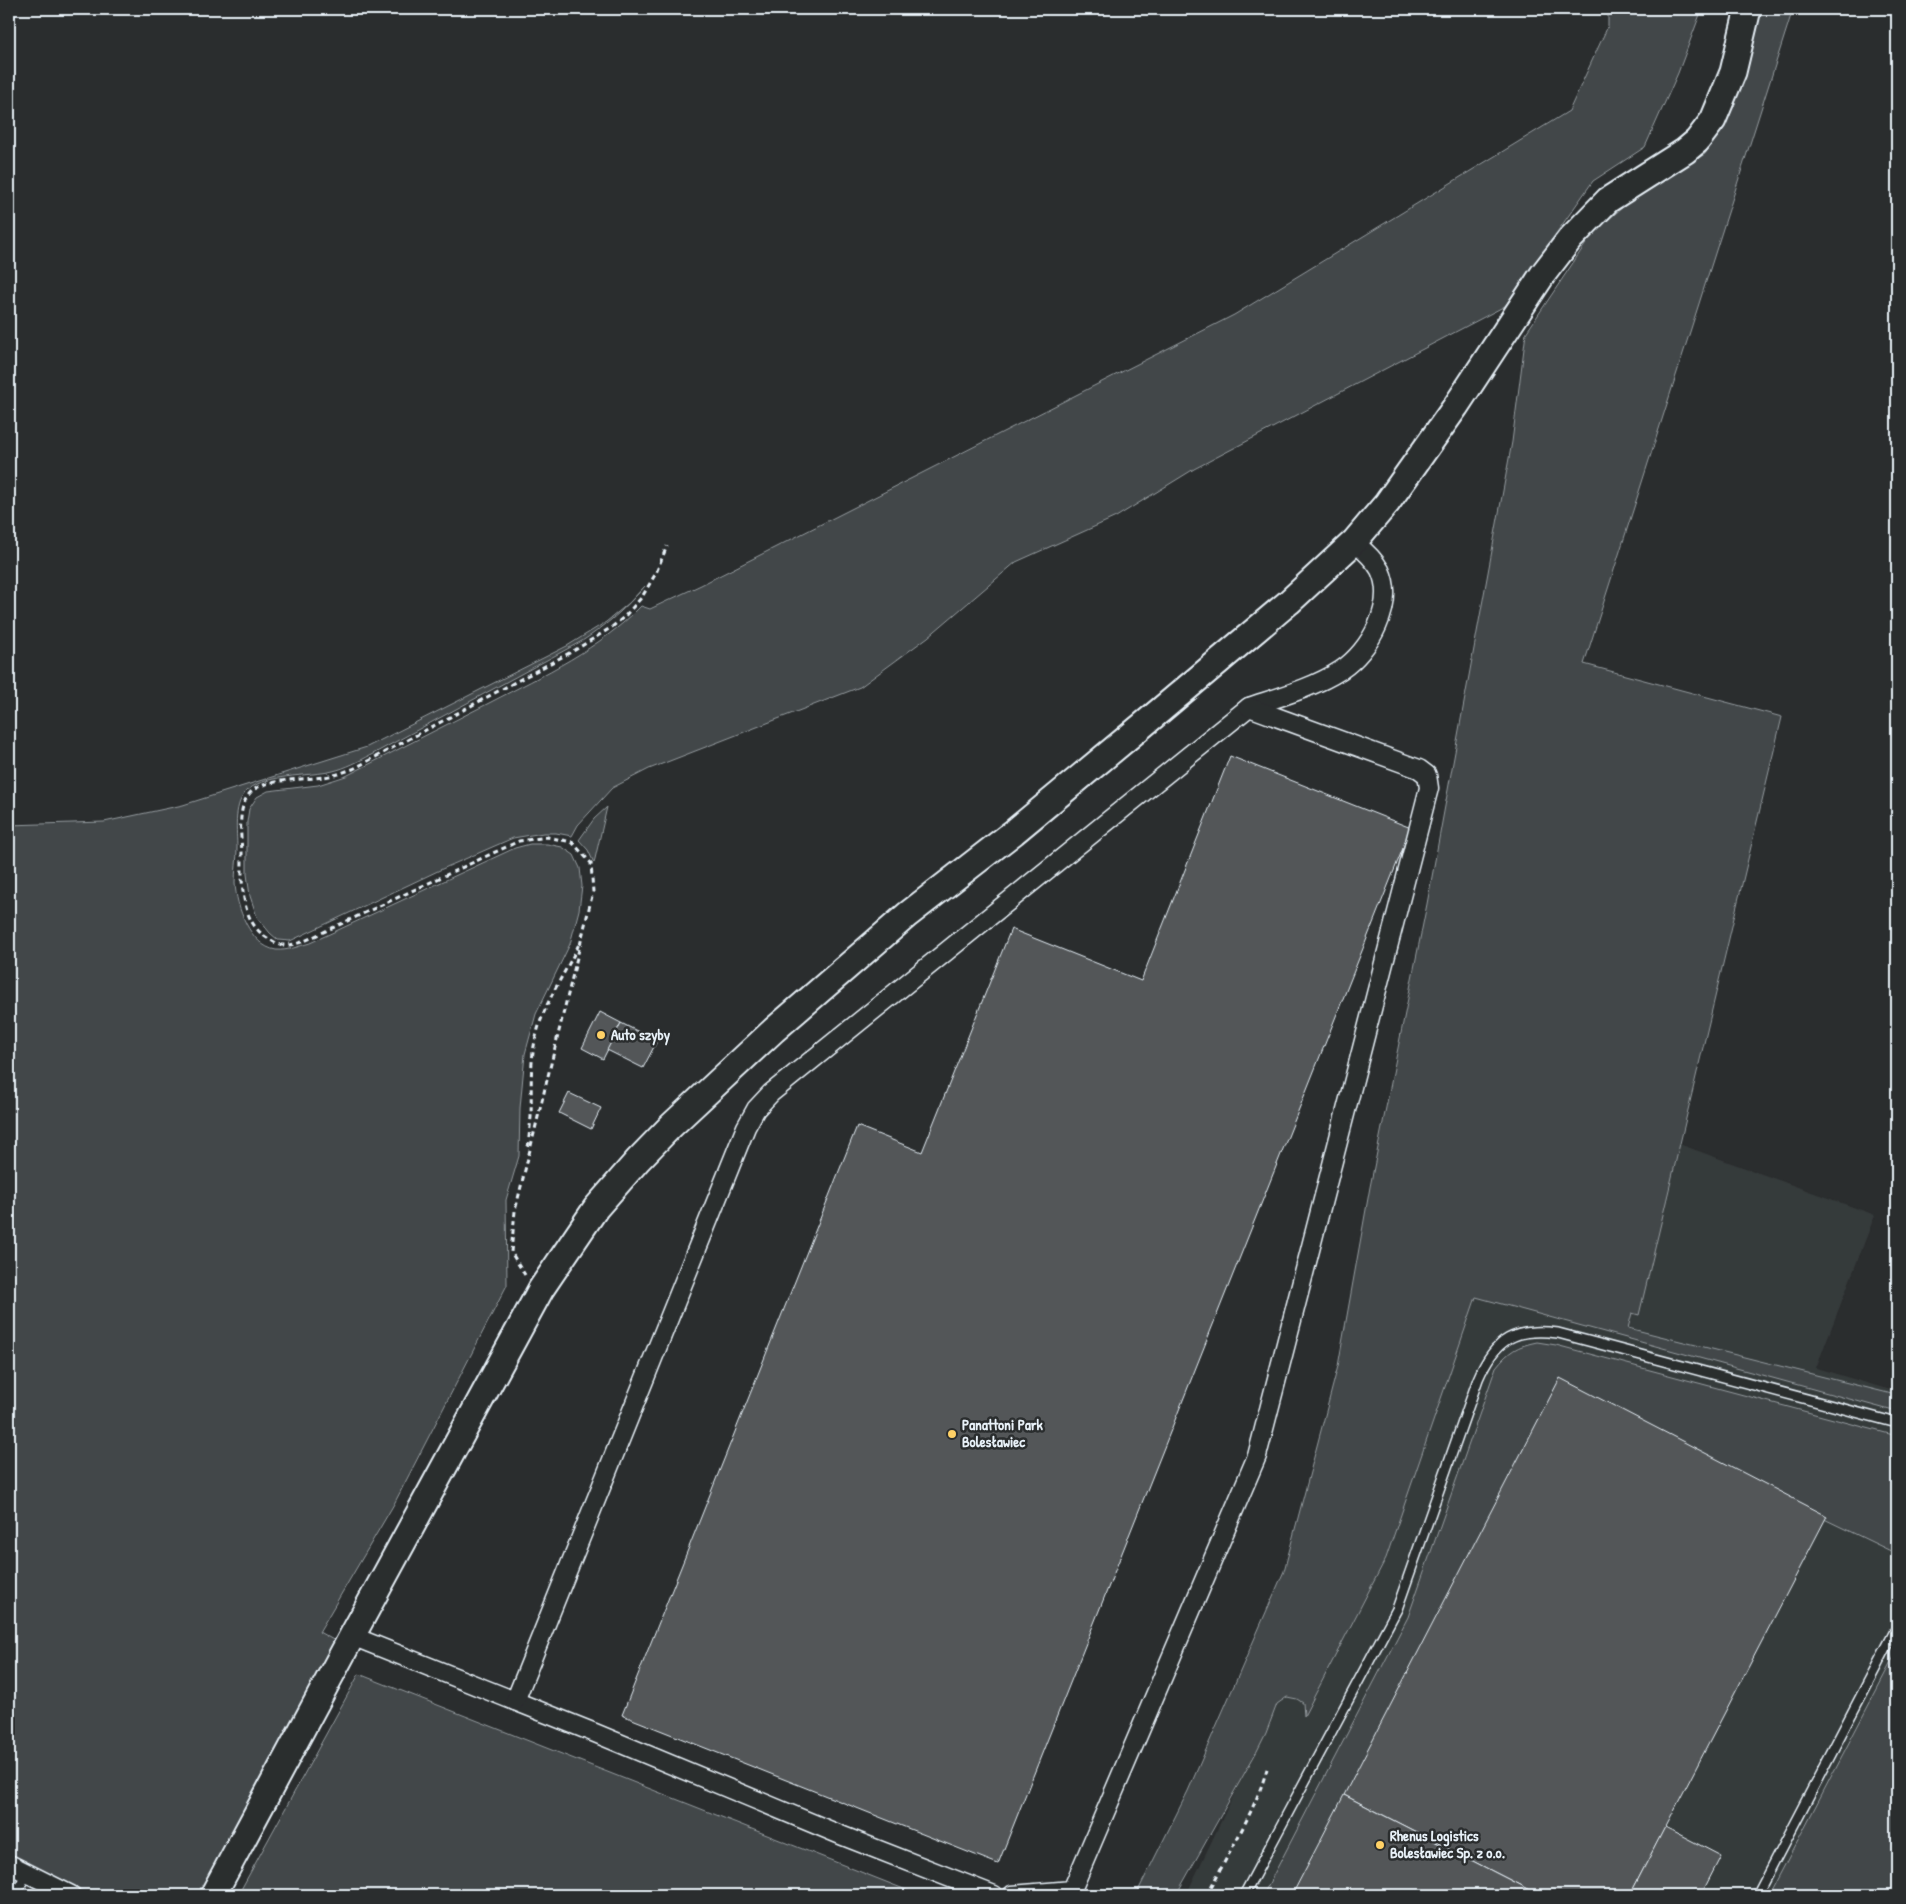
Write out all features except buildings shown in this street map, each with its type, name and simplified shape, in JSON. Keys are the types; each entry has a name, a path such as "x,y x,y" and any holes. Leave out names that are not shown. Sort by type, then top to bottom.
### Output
{"street":[{"path":"213,1895 541,1288 596,1208 670,1126 774,1030 907,915 1014,832 1289,602 1354,542 1387,503 1450,414 1543,274 1570,239 1608,200 1685,151 1697,141 1713,120 1733,72 1748,9"},
{"path":"515,1701 746,1127 756,1109 771,1093 1249,707 1328,678 1353,662 1363,650 1378,622 1384,594 1383,580 1379,569 1365,551 1354,542"},
{"path":"1012,1895 1072,1890 1257,1456 1429,788 1427,775 1419,769 1249,707"},
{"path":"352,1636 843,1836 994,1895"},
{"path":"9,1864 71,1895"}],"lane":[{"path":"1244,1895 1396,1609 1478,1379 1486,1360 1500,1344 1517,1334 1538,1330 1558,1333 1897,1423"},
{"path":"1757,1895 1897,1627"},
{"path":"15,1895 27,1873"}],"path":[{"path":"541,1288 523,1273 510,1252 515,1211 526,1161 593,892 591,863 572,842 547,836 519,841 298,944 280,945 265,936 254,924 246,908 242,877 241,822 244,802 251,792 261,786 324,777 353,769 575,650 612,627 636,605 656,574 667,546"},
{"path":"526,1161 531,1117 531,1072 536,1034 547,1004 570,965 583,934"},
{"path":"1207,1895 1264,1781 1268,1765"}],"shaded area":[{"path":"1608,9 1702,9 1678,73 1645,147 1593,181 1505,306 1194,469 1116,517 1016,562 928,637 860,687 649,769 612,788 578,825 572,836 543,833 513,838 442,869 290,941 278,940 257,917 250,896 247,874 247,822 249,809 257,797 268,791 318,785 346,776 531,682 570,660 608,635 641,606 650,609 701,585 1234,315 1569,111 1608,26"},
{"path":"1761,9 1793,9 1584,664 1782,717 1639,1315 1632,1313 1628,1328 1888,1393 1897,1396 1897,1412 1476,1297 1386,1558 1304,1716 1303,1703 1297,1699 1287,1697 1277,1704 1257,1751 1176,1895 1136,1895 1188,1791 1284,1571 1338,1366 1370,1187 1427,904 1512,442 1526,333 1593,233 1638,194 1705,154 1733,108"},
{"path":"645,586 631,602 615,616 582,641 371,755 333,771 263,782 245,793 241,799 236,819 237,852 235,883 238,903 246,924 252,933 267,947 276,950 289,949 310,943 515,848 530,844 547,844 562,847 574,855 580,868 582,886 579,910 570,944 536,1014 525,1054 520,1108 519,1156 506,1200 507,1285 394,1504 319,1632 337,1642 205,1895 92,1895 9,1854 9,825 104,822 183,805 367,747 567,646 606,622 629,603"},
{"path":"607,807 594,863 588,850 579,840 594,819"},
{"path":"1494,1077 1875,1215 1816,1368 1897,1392 1897,1895 1186,1895 1277,1704"},
{"path":"1537,1342 1556,1345 1897,1436 1897,1554 1560,1392 1298,1895 1263,1895 1408,1617 1496,1367 1514,1350"},
{"path":"1897,1651 1897,1895 1769,1895"},
{"path":"359,1674 919,1895 238,1895"}],"place":[{"name":"Auto szyby","path":"601,1035"},
{"name":"Panattoni Park Bolesławiec","path":"952,1434"},
{"name":"Rhenus Logistics Bolesławiec Sp. z o.o.","path":"1380,1845"}]}
